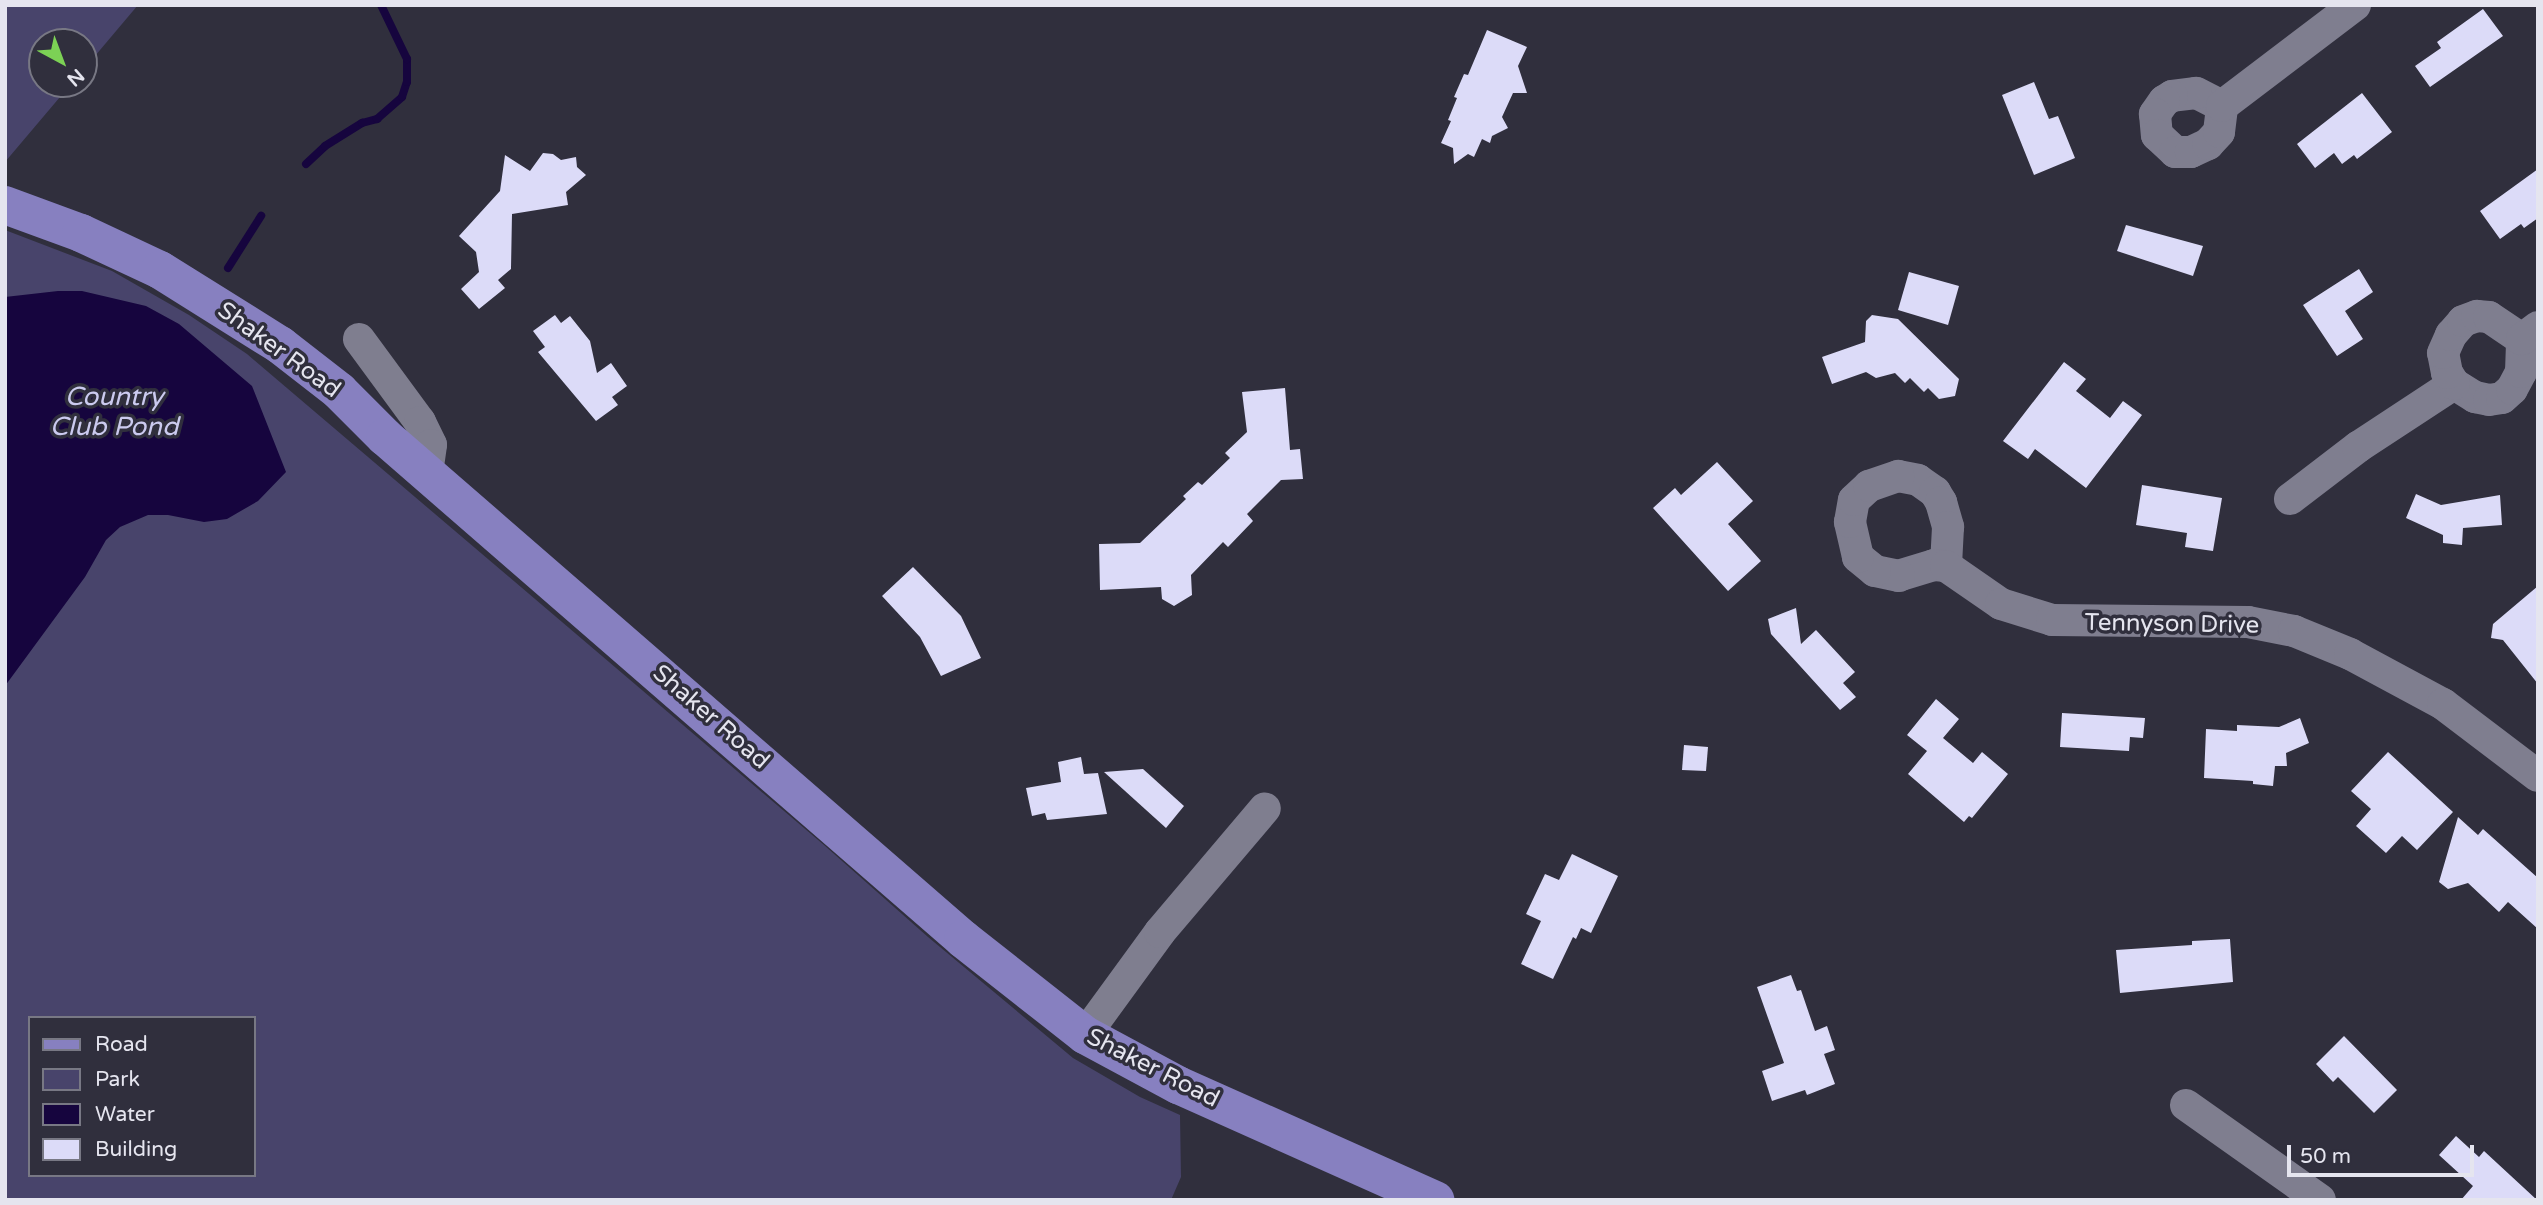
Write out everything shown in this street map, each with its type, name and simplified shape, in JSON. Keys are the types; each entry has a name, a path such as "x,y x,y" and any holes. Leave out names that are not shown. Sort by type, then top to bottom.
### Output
{"main road":[{"name":"Shaker Road","path":"5,205 32,212 115,247 232,312 280,345 339,391 427,472 963,939 1085,1035 1178,1085 1435,1200"}],"street":[{"path":"2222,106 2355,5"},
{"path":"2477,316 2489,317 2530,333 2521,373 2512,389 2502,398 2489,400 2474,397 2454,384 2447,373 2443,353 2451,335 2463,321 2477,316"},
{"path":"359,339 420,422 431,445 427,472"},
{"path":"2290,499 2358,447 2454,384"},
{"name":"Tennyson Drive","path":"1946,566 2001,604 2031,616 2052,620 2248,622 2294,631 2350,654 2443,704 2537,775"},
{"path":"1085,1035 1160,932 1265,808"},
{"path":"2186,1105 2320,1200"}],"green space":[{"path":"5,5 138,5 98,52 98,28 28,28 28,98 59,98 5,162"},
{"path":"5,230 112,271 189,315 247,354 1073,1058 1140,1097 1180,1115 1181,1177 1171,1200 5,1200"}],"water":[{"name":"Country Club Pond","path":"82,291 146,306 179,324 252,386 286,472 258,501 227,519 204,522 168,515 148,515 120,527 106,540 85,577 5,686 5,297"}],"building":[{"path":"2483,9 2503,36 2430,87 2415,66 2441,48 2437,42"},
{"path":"1487,30 1527,47 1518,66 1527,93 1513,93 1502,117 1508,128 1492,136 1490,143 1482,139 1474,157 1468,154 1454,164 1453,148 1441,143 1451,121 1448,120 1457,98 1454,97 1464,74 1468,75"},
{"path":"2034,82 2049,119 2058,116 2075,158 2034,175 2002,95"},
{"path":"2362,93 2392,132 2357,159 2354,155 2342,164 2334,153 2315,168 2297,144"},
{"path":"543,153 553,154 561,160 576,157 577,167 586,175 566,192 568,205 512,214 511,269 498,280 505,288 479,309 461,289 479,272 476,252 459,236 500,191 505,155 530,171"},
{"path":"2538,169 2538,218 2524,228 2521,224 2500,239 2480,211"},
{"path":"2126,225 2203,246 2193,276 2117,251"},
{"path":"2359,269 2373,292 2345,311 2363,339 2337,356 2303,305"},
{"path":"1909,272 1959,286 1948,325 1898,310"},
{"path":"555,315 561,323 570,316 590,341 597,373 611,363 627,386 612,397 618,405 596,421 538,352 545,347 533,331"},
{"path":"1872,315 1898,319 1959,379 1955,396 1939,399 1928,388 1924,392 1910,378 1905,383 1895,373 1876,378 1866,372 1832,384 1822,357 1865,342 1866,321"},
{"path":"2064,362 2086,379 2076,391 2110,418 2123,401 2142,415 2086,488 2035,449 2028,459 2003,441"},
{"path":"1285,388 1290,450 1300,449 1303,479 1281,480 1247,514 1253,521 1228,547 1223,542 1191,575 1192,595 1174,606 1162,599 1161,587 1100,590 1099,544 1140,543 1186,499 1183,496 1198,482 1202,485 1230,458 1225,453 1247,432 1242,392"},
{"path":"1717,462 1753,501 1728,524 1761,561 1728,591 1653,508 1675,488 1681,495"},
{"path":"2142,485 2222,498 2213,551 2185,547 2187,533 2136,525"},
{"path":"2416,494 2441,505 2500,495 2502,525 2463,528 2462,545 2443,543 2443,535 2406,518"},
{"path":"913,567 961,616 981,658 941,676 920,637 882,596"},
{"path":"2538,586 2538,684 2503,640 2491,638 2493,624"},
{"path":"1796,608 1801,644 1816,630 1855,672 1843,683 1856,697 1840,710 1771,634 1768,619"},
{"path":"1936,699 1959,719 1943,738 1973,763 1982,752 2008,774 1972,818 1969,816 1964,822 1908,774 1927,751 1907,735"},
{"path":"2062,713 2145,718 2143,738 2130,737 2129,751 2060,747"},
{"path":"2300,718 2309,743 2286,753 2287,766 2275,766 2273,786 2253,784 2253,781 2204,778 2206,729 2237,731 2237,725 2279,727"},
{"path":"1684,745 1708,747 1706,771 1682,770"},
{"path":"2388,752 2453,812 2417,850 2402,836 2386,853 2356,826 2371,809 2351,791"},
{"path":"1081,757 1084,774 1098,773 1107,814 1047,820 1045,813 1032,816 1026,788 1061,782 1058,762"},
{"path":"1143,769 1184,806 1166,828 1104,772"},
{"path":"2458,817 2478,835 2483,829 2538,878 2538,929 2508,902 2499,912 2468,883 2448,889 2439,882"},
{"path":"1572,854 1618,876 1591,933 1581,928 1576,939 1573,937 1553,979 1521,964 1541,921 1526,914 1545,874 1559,880"},
{"path":"2230,939 2233,982 2120,993 2116,950 2192,945 2192,941"},
{"path":"1791,975 1797,991 1801,990 1815,1031 1827,1026 1835,1050 1824,1054 1835,1084 1807,1095 1805,1090 1772,1101 1762,1071 1784,1063 1757,987"},
{"path":"2344,1036 2397,1090 2374,1113 2338,1077 2333,1082 2316,1064"},
{"path":"2456,1136 2479,1157 2484,1151 2537,1200 2461,1200 2473,1186 2439,1155"}],"waterway":[{"path":"306,164 325,146 362,123 377,119 402,97 407,82 407,59 381,5"},
{"path":"228,268 261,216"}]}
